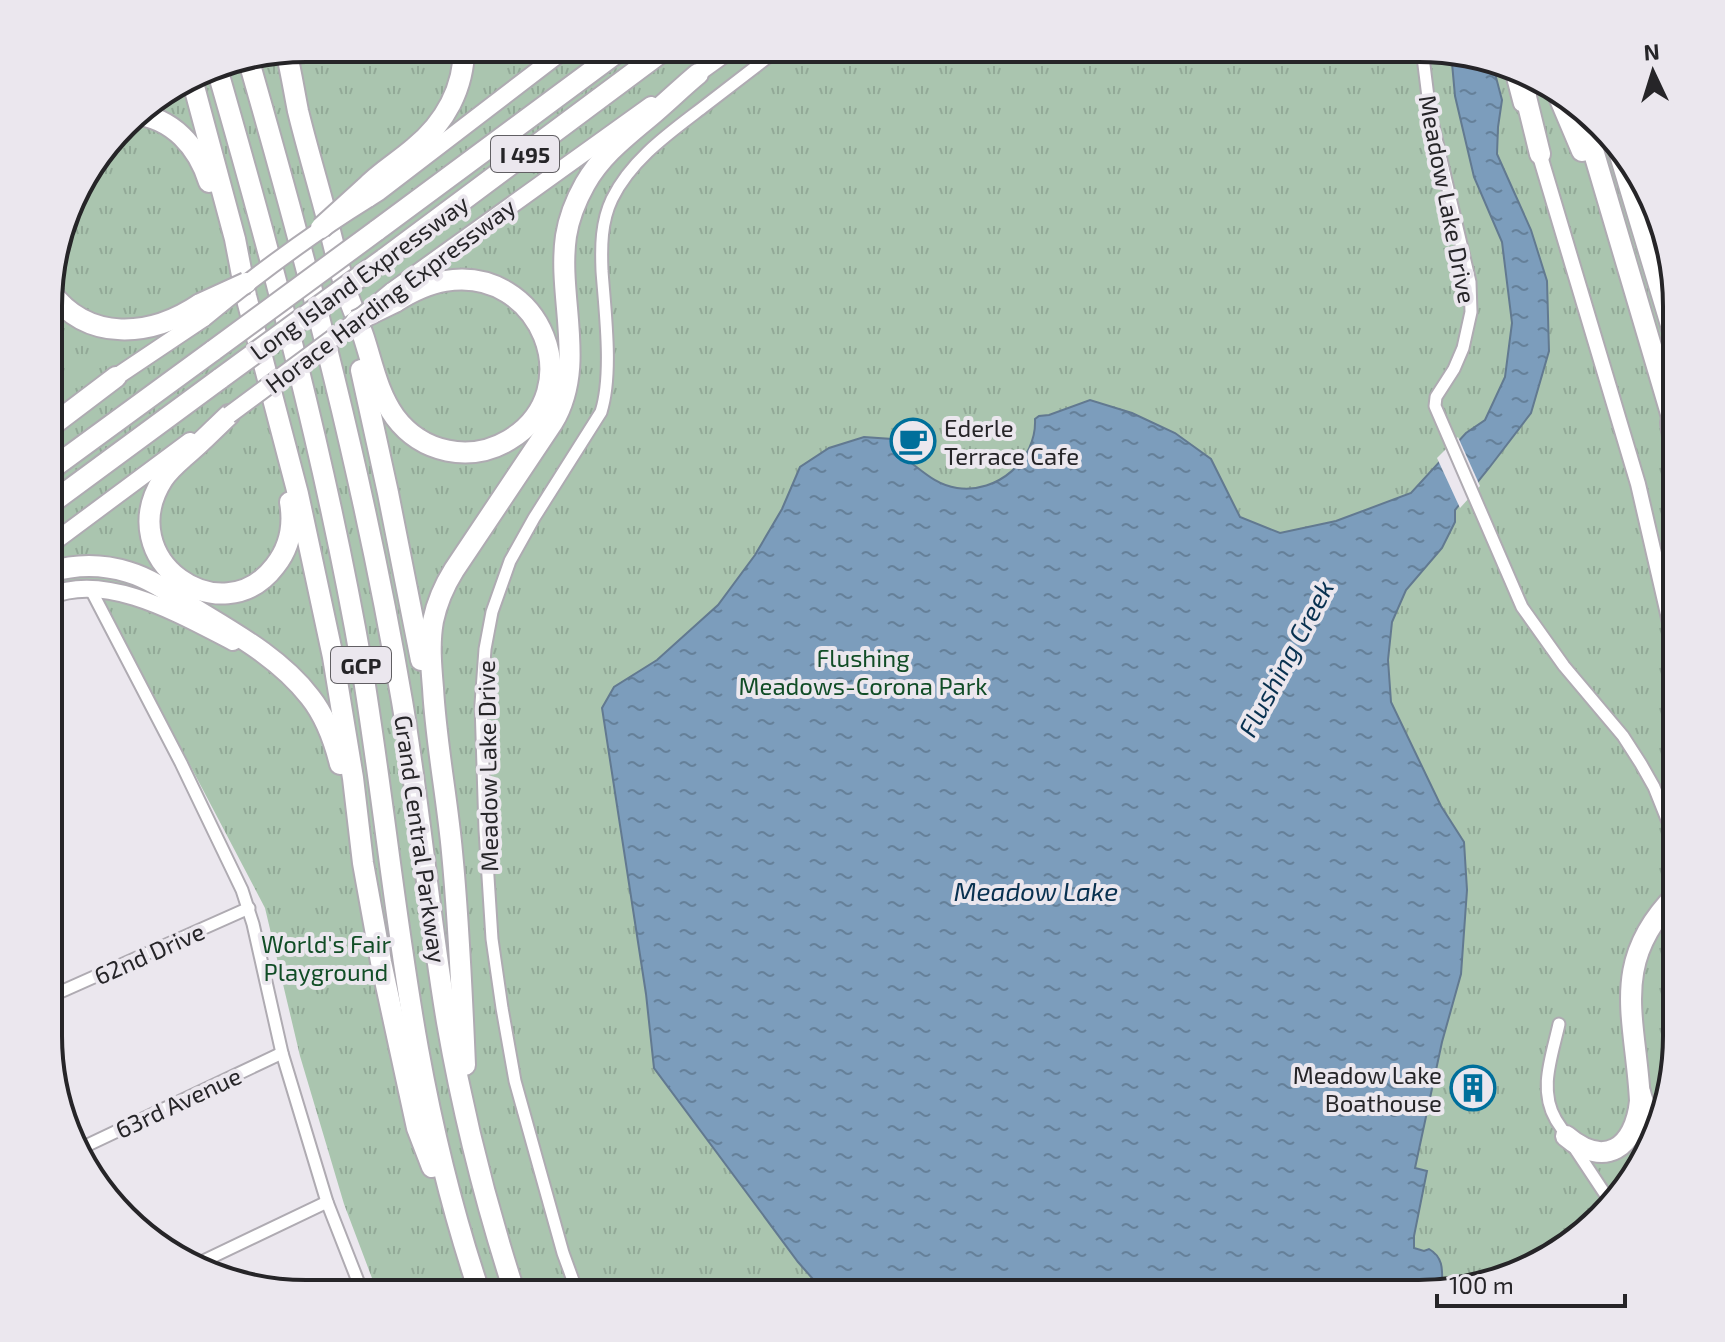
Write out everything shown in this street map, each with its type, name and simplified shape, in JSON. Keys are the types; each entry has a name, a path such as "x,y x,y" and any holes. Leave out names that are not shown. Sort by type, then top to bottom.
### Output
{"highway":[{"path":"321,228 366,194 371,182 415,147 443,117 461,77 463,62"},
{"name":"Long Island Expressway","path":"62,461 604,62"},
{"name":"Long Island Expressway","path":"62,495 648,62"},
{"path":"288,63 298,111 347,292 381,393 396,418 422,442 444,450 466,452 498,445 509,439 526,426 544,400 550,370 548,349 541,328 520,300 489,283 455,279 419,288 393,296 356,321"},
{"path":"279,64 298,111"},
{"name":"Grand Central Parkway","path":"251,68 336,387 368,521 402,702 446,1018 469,1130 511,1279"},
{"path":"469,1130 455,885 435,719 430,646 433,622 439,599 454,570 553,422 565,394 569,360 565,246 576,202 597,165 611,148 698,74"},
{"name":"Grand Central Parkway","path":"219,78 297,366 340,555 374,746 421,1064 447,1183 475,1279"},
{"path":"1526,88 1540,154"},
{"path":"195,90 298,494 333,657 363,863"},
{"path":"1565,110 1625,255"},
{"path":"150,118 166,123 184,138 198,156 208,178 224,240 246,290"},
{"path":"1587,129 1663,385"},
{"path":"1627,179 1662,296"},
{"path":"62,305 95,325 131,330 202,311 246,290"},
{"path":"347,292 355,343 435,719"},
{"path":"62,418 116,377"},
{"path":"229,415 169,470 158,487 149,521 153,545 171,574 194,587 219,593 243,589 263,578 278,562 288,543 291,511 273,403"},
{"path":"62,570 86,565 140,576 244,639 290,674 311,698 330,732 340,762 417,1128 473,1272"},
{"path":"1566,1136 1578,1146 1596,1152 1614,1149 1628,1138 1632,1130 1639,1110 1640,1092 1631,1021 1631,982 1637,958 1654,921 1662,911"},
{"path":"1640,1092 1650,1114"}],"main road":[{"path":"366,194 379,192 548,62"},
{"name":"Horace Harding Expressway","path":"393,296 640,112 714,62"},
{"path":"246,290 321,228"},
{"path":"62,409 116,377 202,311"},
{"name":"Horace Harding Expressway","path":"62,536 356,321"},
{"path":"62,592 90,588 118,592 168,611 290,674"}],"street":[{"name":"Meadow Lake Drive","path":"573,1279 515,1081 492,939 481,704 485,649 492,612 510,561 601,412 605,399 607,371 601,245 611,201 626,175 644,155 761,62"},
{"name":"Meadow Lake Drive","path":"1424,63 1430,113 1470,282 1471,312 1463,348 1436,397 1435,406 1522,607 1564,666 1623,736 1654,787 1662,808"},
{"path":"1516,82 1540,154 1638,484 1663,591"},
{"path":"90,588 181,763 249,908 282,1053 327,1202 357,1279"},
{"name":"62nd Drive","path":"63,991 249,908"},
{"path":"1559,1024 1546,1092 1551,1113 1605,1194"},
{"name":"63rd Avenue","path":"88,1145 282,1053"},
{"path":"208,1259 327,1202"}],"green space":[{"name":"Flushing Meadows-Corona Park","path":"306,62 1435,63 1498,75 1555,103 1603,145 1622,170 1644,212 1655,243 1661,274 1662,1052 1655,1099 1644,1130 1622,1172 1580,1220 1555,1239 1513,1261 1482,1272 1451,1278 372,1279 344,1204 300,1056 265,908 97,588 62,600 62,306 70,243 95,184 122,145 157,112 184,95 227,75 274,64"}],"water":[{"name":"Meadow Lake","path":"1452,65 1495,74 1502,100 1497,154 1531,230 1547,281 1549,351 1531,413 1455,510 1455,522 1442,548 1406,590 1392,622 1388,660 1391,702 1441,806 1464,842 1467,890 1461,974 1442,1042 1415,1168 1427,1171 1414,1248 1429,1249 1438,1257 1442,1279 813,1279 654,1068 646,994 602,708 614,687 657,660 718,605 755,555 782,509 800,467 829,448 864,437 892,439 896,453 934,480 951,487 986,486 1000,480 1022,460 1034,434 1035,419 1090,400 1132,413 1175,433 1211,459 1240,517 1280,533 1336,521 1411,493 1466,433 1485,420 1505,377 1512,323 1502,242 1474,177 1455,96"}],"pier":[{"path":"1458,437 1480,486 1460,508 1437,458"}],"place":[{"name":"Ederle Terrace Cafe","path":"913,441"},
{"name":"Meadow Lake Boathouse","path":"1473,1088"}],"water label":[{"name":"Flushing Creek","path":"1285,658"}],"park label":[{"name":"World's Fair Playground","path":"326,957"}]}
